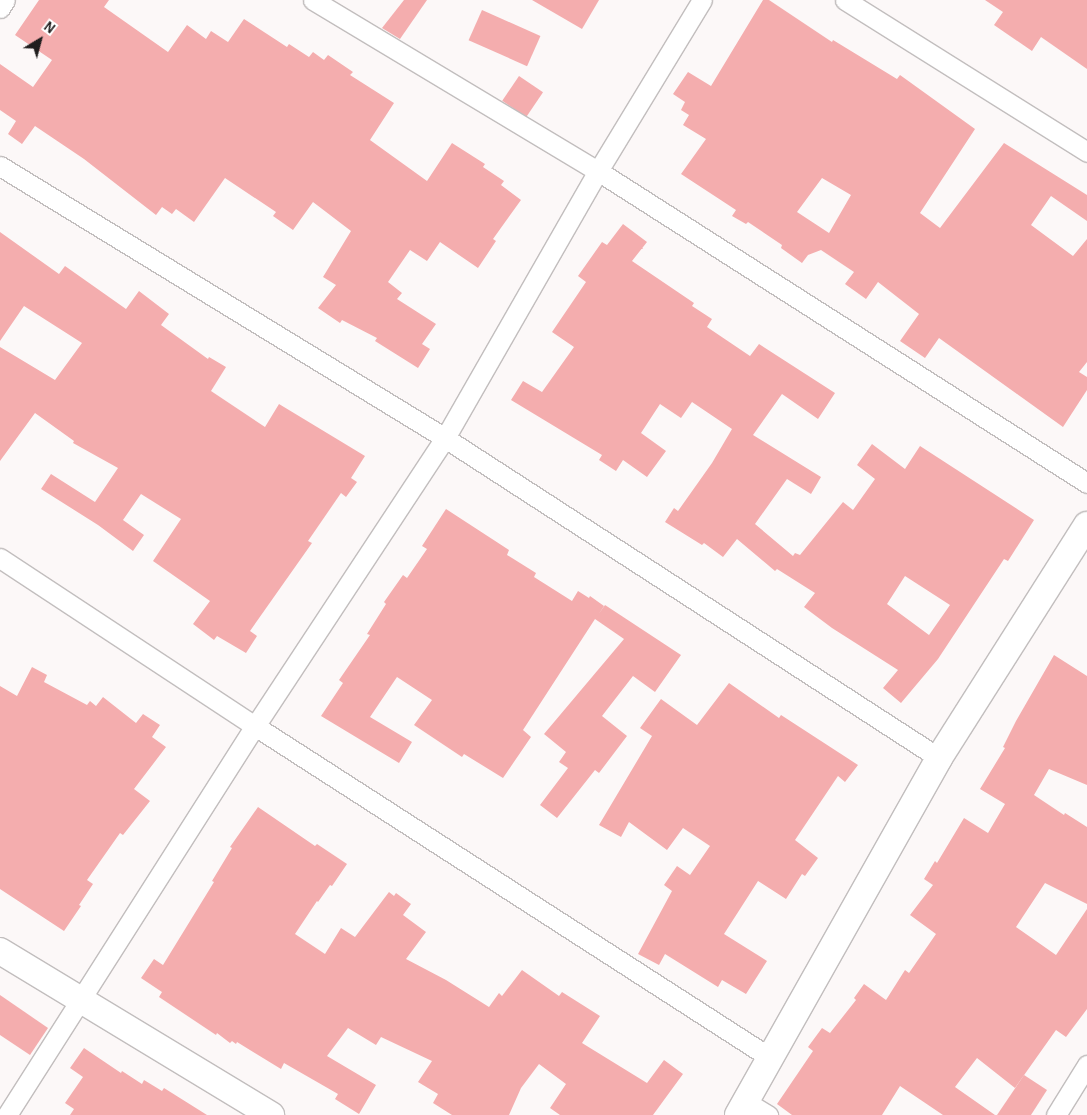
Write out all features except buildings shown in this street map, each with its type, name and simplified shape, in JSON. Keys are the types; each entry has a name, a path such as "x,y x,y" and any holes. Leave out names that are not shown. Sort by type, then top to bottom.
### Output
{"main road":[{"path":"751,1111 769,1057 938,758 1087,525"},
{"path":"0,950 271,1115"}],"street":[{"path":"0,8 5,0"},
{"path":"312,0 598,171 1087,483"},
{"path":"7,1115 255,726 446,438 598,171 702,0"},
{"path":"845,0 1087,152"},
{"path":"0,166 446,438 938,758"},
{"path":"0,558 255,726 769,1057"},
{"path":"1056,1115 1087,1065"}]}
